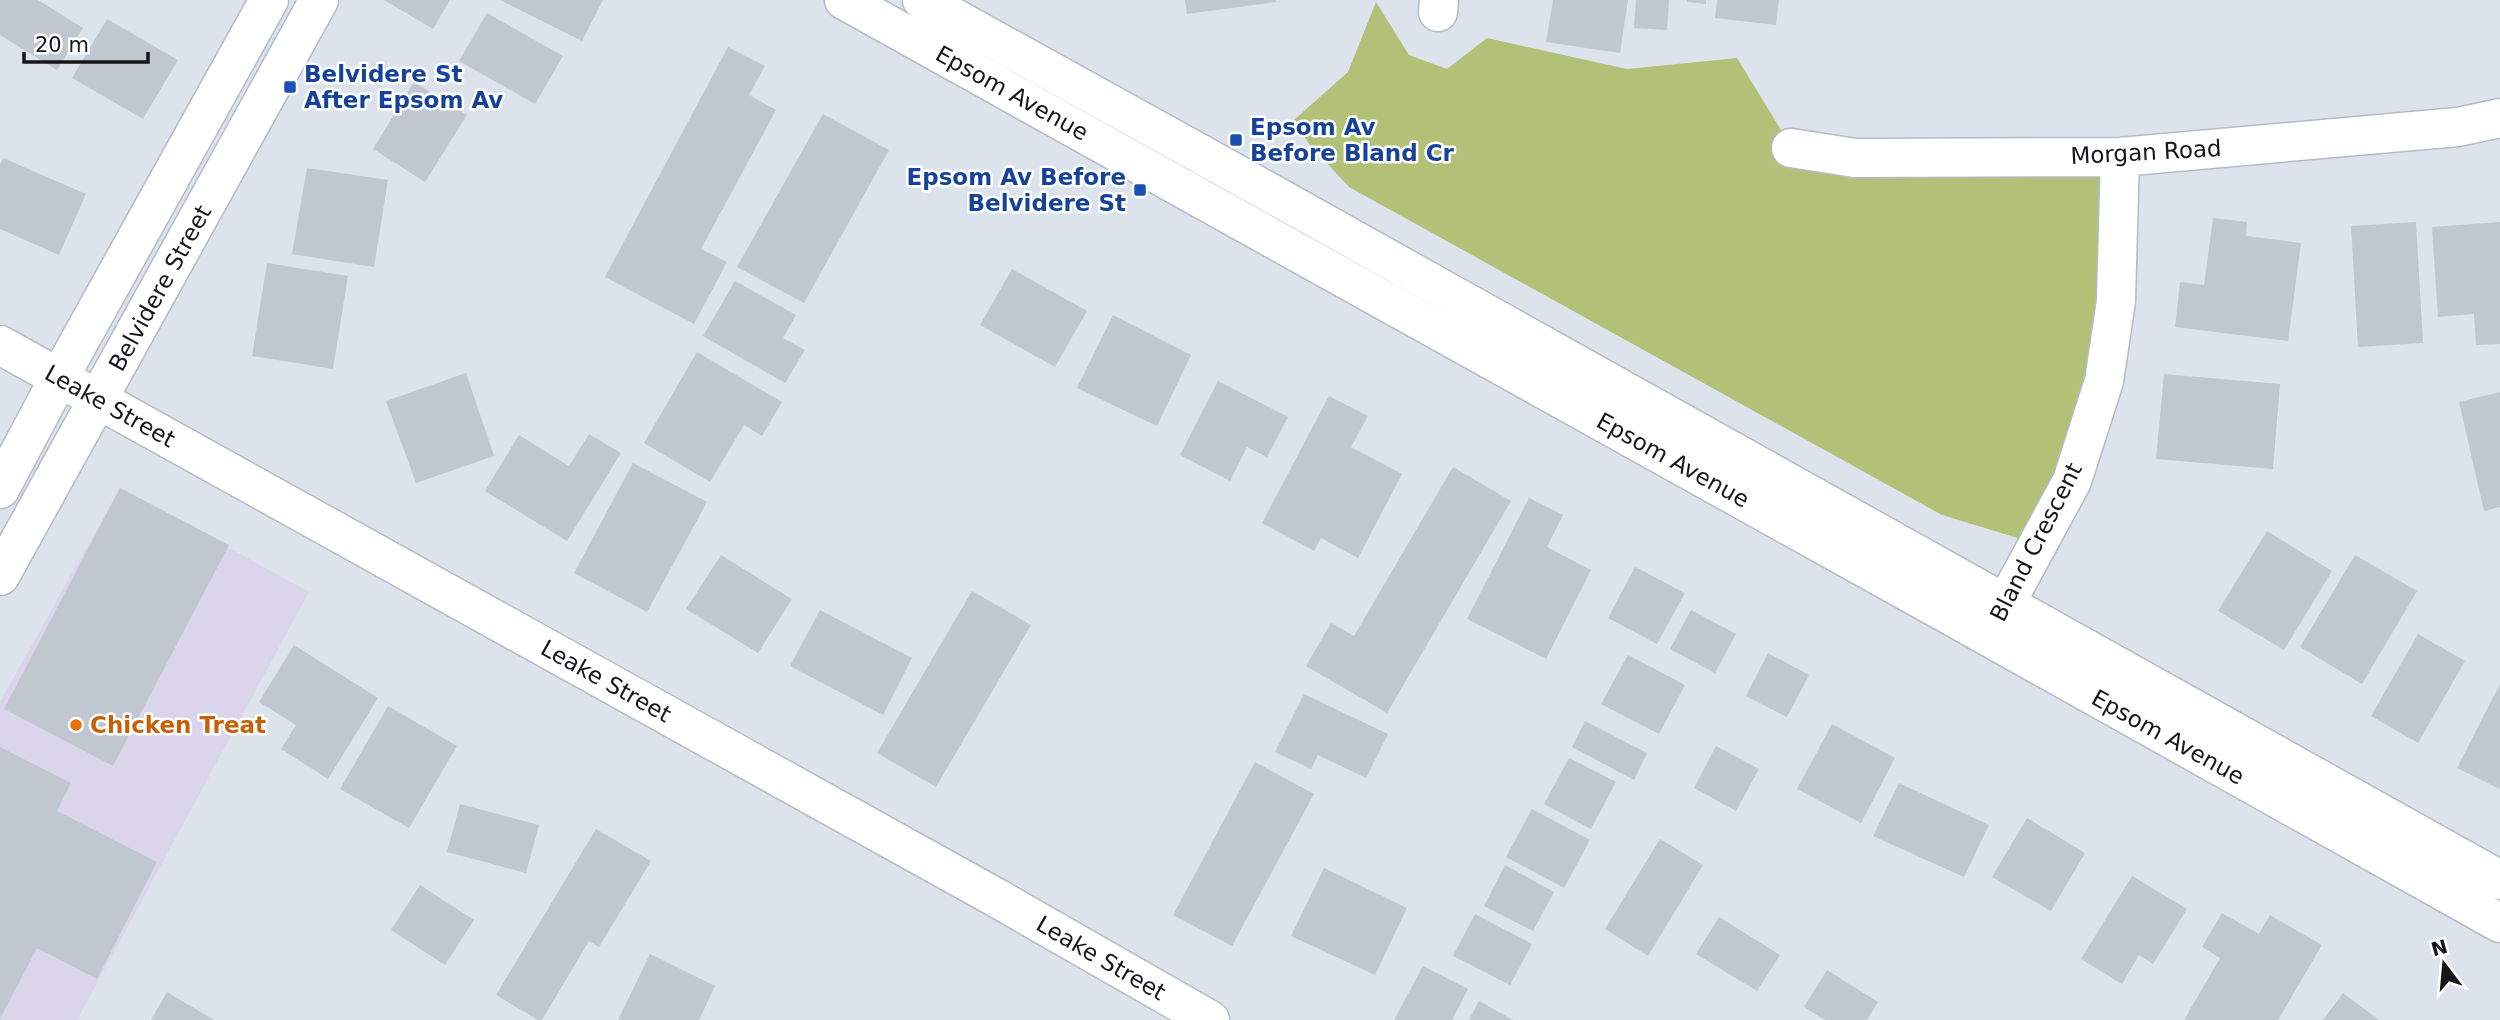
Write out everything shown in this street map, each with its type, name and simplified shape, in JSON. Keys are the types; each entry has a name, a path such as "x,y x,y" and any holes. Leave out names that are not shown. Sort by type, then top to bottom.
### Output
{"street":[{"name":"Belvidere Street","path":"0,489 269,0"},
{"name":"Belvidere Street","path":"0,576 319,0"},
{"name":"Epsom Avenue","path":"844,0 1997,620 2500,880"},
{"name":"Epsom Avenue","path":"922,0 1226,167 1997,620 2500,923"},
{"name":"Morgan Road","path":"1791,148 1855,158 2120,157 2458,127 2500,118"},
{"name":"Bland Crescent","path":"1997,620 2072,481 2104,381 2116,301 2120,157"},
{"name":"Leake Street","path":"0,345 995,897 1210,1020"}],"shaded area":[{"path":"120,488 309,592 77,1020 0,1020 0,702"}],"green space":[{"path":"1376,2 1409,55 1447,69 1487,38 1627,69 1737,58 1792,148 2120,157 2116,301 2037,544 1942,515 1349,187 1309,144 1294,120 1348,72"}],"building":[{"path":"0,0 38,0 83,28 57,70 0,35"},
{"path":"384,0 450,0 433,29"},
{"path":"500,0 603,0 582,41"},
{"path":"1185,0 1276,0 1276,2 1187,14"},
{"path":"1553,0 1628,0 1620,53 1546,42"},
{"path":"1636,0 1669,0 1667,30 1634,28"},
{"path":"1706,0 1706,4 1687,2"},
{"path":"1717,0 1779,0 1776,25 1715,18"},
{"path":"487,13 563,56 535,104 459,61"},
{"path":"107,19 178,60 143,119 72,78"},
{"path":"728,47 765,66 749,95 776,110 701,249 727,262 694,324 605,277"},
{"path":"414,82 467,115 425,182 373,149"},
{"path":"823,114 889,150 804,303 737,267"},
{"path":"3,158 86,194 59,255 0,229 0,165"},
{"path":"307,168 388,180 374,267 292,254"},
{"path":"2213,218 2247,222 2246,236 2301,243 2288,341 2175,327 2180,282 2204,285"},
{"path":"2416,222 2423,343 2358,347 2351,226"},
{"path":"2500,222 2500,344 2476,345 2474,314 2438,317 2432,227"},
{"path":"267,263 348,276 333,369 252,356"},
{"path":"1012,269 1087,311 1055,367 980,325"},
{"path":"735,281 796,315 783,338 805,350 785,383 703,336"},
{"path":"1113,315 1191,355 1157,426 1077,388"},
{"path":"697,352 782,402 762,436 744,425 710,482 644,443"},
{"path":"466,373 494,456 416,483 386,401"},
{"path":"2164,374 2280,384 2273,469 2156,459"},
{"path":"1218,381 1288,417 1267,457 1247,447 1230,481 1180,455"},
{"path":"2500,392 2500,507 2484,511 2459,402"},
{"path":"1329,396 1368,416 1351,447 1402,474 1358,558 1321,538 1314,551 1262,523"},
{"path":"589,434 621,453 567,541 485,491 519,435 569,466"},
{"path":"633,463 707,502 647,612 574,573"},
{"path":"1453,467 1511,501 1387,713 1306,666 1331,623 1354,636"},
{"path":"120,488 229,545 113,766 4,709"},
{"path":"1529,498 1563,515 1547,547 1591,570 1546,659 1467,619"},
{"path":"2267,531 2332,571 2284,650 2218,611"},
{"path":"721,555 792,599 758,653 686,609"},
{"path":"2355,555 2417,591 2362,684 2300,647"},
{"path":"1635,567 1685,593 1657,644 1608,618"},
{"path":"972,591 1031,625 936,787 877,753"},
{"path":"820,610 912,658 883,715 790,666"},
{"path":"1691,610 1736,634 1715,673 1670,649"},
{"path":"2418,634 2465,661 2418,743 2371,716"},
{"path":"294,645 378,698 328,779 281,749 296,725 259,702"},
{"path":"1768,653 1809,675 1787,717 1746,696"},
{"path":"1628,655 1685,685 1659,734 1601,704"},
{"path":"2500,684 2500,789 2457,768"},
{"path":"1304,694 1388,734 1366,778 1318,755 1311,769 1275,752"},
{"path":"388,706 457,746 409,828 340,789"},
{"path":"1585,721 1647,753 1634,780 1572,747"},
{"path":"1832,724 1895,758 1861,823 1797,789"},
{"path":"1716,746 1759,769 1736,811 1694,788"},
{"path":"0,747 71,783 57,811 157,862 97,979 37,948 0,1019"},
{"path":"1569,758 1616,782 1591,829 1544,804"},
{"path":"1255,762 1314,794 1232,946 1173,915"},
{"path":"1899,783 1989,825 1964,877 1873,836"},
{"path":"460,804 539,825 526,873 447,852"},
{"path":"1532,809 1590,840 1564,888 1506,857"},
{"path":"2027,818 2085,853 2051,911 1992,877"},
{"path":"596,829 651,861 599,947 589,941 542,1020 538,1020 496,995"},
{"path":"1660,839 1703,865 1648,956 1605,929"},
{"path":"1505,865 1554,892 1533,931 1484,906"},
{"path":"1324,868 1407,908 1375,975 1291,936"},
{"path":"2132,876 2187,909 2153,964 2139,955 2122,984 2081,959"},
{"path":"420,885 474,920 445,965 391,930"},
{"path":"2222,913 2259,934 2270,915 2322,945 2278,1020 2184,1020 2220,958 2202,947"},
{"path":"1475,914 1532,944 1510,985 1453,956"},
{"path":"1719,917 1780,955 1757,991 1696,954"},
{"path":"650,954 715,986 699,1020 618,1020"},
{"path":"1423,966 1468,989 1452,1020 1394,1020"},
{"path":"1827,970 1878,1002 1867,1020 1825,1020 1804,1007"},
{"path":"167,992 214,1020 151,1020"},
{"path":"2343,993 2379,1020 2323,1020"},
{"path":"1479,1001 1513,1020 1469,1020"}],"place":[{"name":"Belvidere St After Epsom Av","path":"290,87"},
{"name":"Epsom Av Before Bland Cr","path":"1236,140"},
{"name":"Epsom Av Before Belvidere St","path":"1140,190"},
{"name":"Chicken Treat","path":"76,725"}]}
